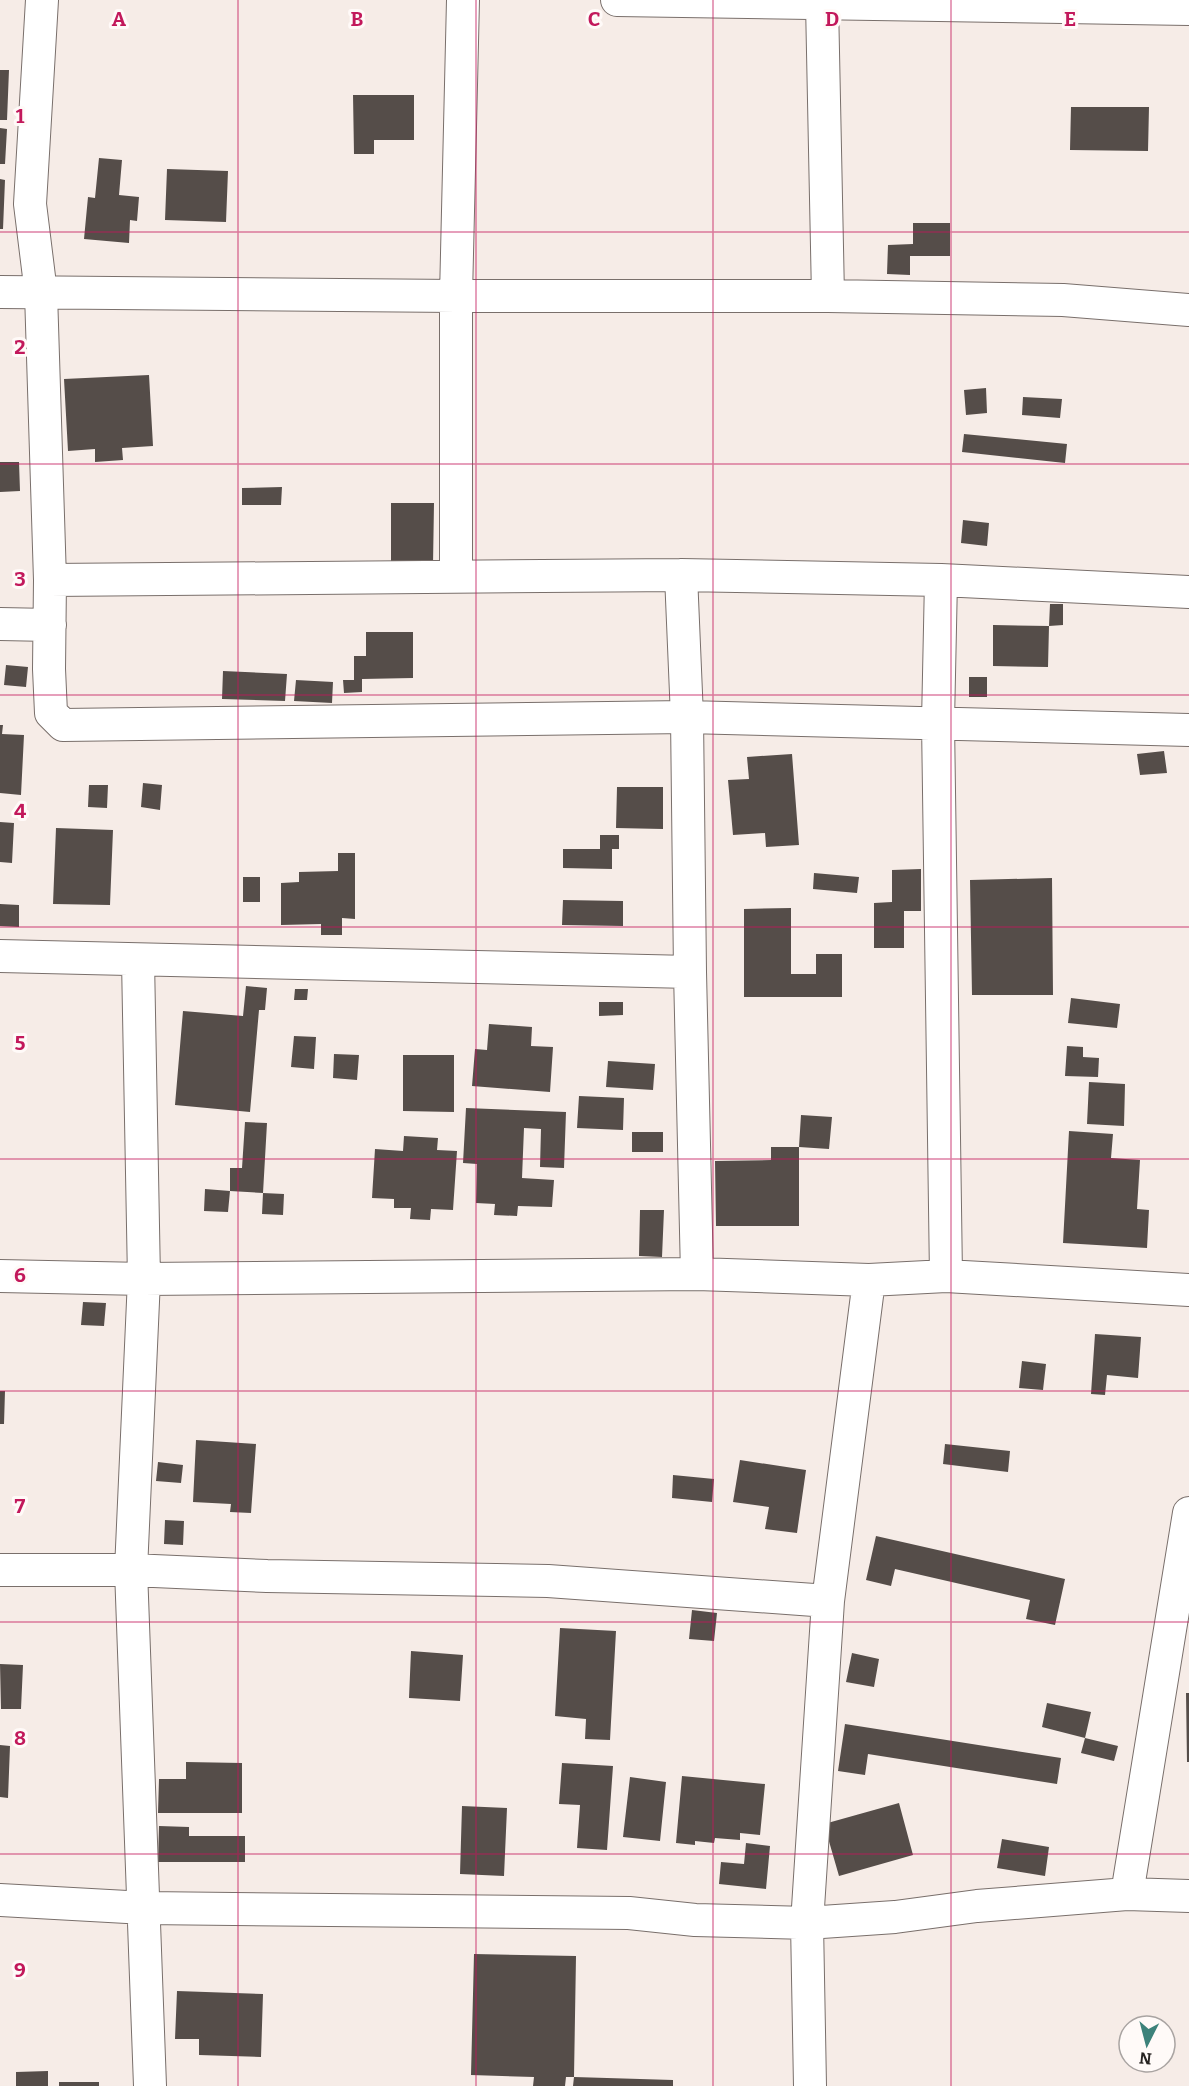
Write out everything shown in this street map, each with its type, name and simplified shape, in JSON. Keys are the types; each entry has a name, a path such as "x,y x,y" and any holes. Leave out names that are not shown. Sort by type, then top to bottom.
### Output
{"street":[{"path":"42,0 30,204 41,293 50,580 51,713 63,725 687,717 1189,730"},
{"path":"456,576 456,296 463,0"},
{"path":"617,0 939,2 1189,9"},
{"path":"822,3 828,296"},
{"path":"0,292 828,296 1062,300 1189,310"},
{"path":"50,580 681,575 941,580 1189,592"},
{"path":"681,575 687,717 697,1274"},
{"path":"941,580 938,722 946,1276"},
{"path":"0,624 50,625"},
{"path":"0,956 690,972"},
{"path":"138,960 144,1279 131,1570 150,2086"},
{"path":"0,1276 144,1279 697,1274 869,1280 946,1276 1189,1290"},
{"path":"810,2086 807,1923 828,1601 869,1280"},
{"path":"1127,1894 1189,1513"},
{"path":"0,1570 131,1570 267,1576 548,1581 828,1601"},
{"path":"0,1899 145,1908 630,1913 695,1920 807,1923 895,1917 977,1906 1127,1894 1189,1896"}],"building":[{"path":"0,70 9,70 7,120 0,120"},
{"path":"353,95 414,95 414,140 374,140 374,154 354,154"},
{"path":"1071,107 1149,107 1148,151 1070,150"},
{"path":"0,128 7,129 5,164 0,164"},
{"path":"99,158 122,160 119,195 139,197 137,221 130,220 129,243 84,239 88,197 95,198"},
{"path":"167,169 228,171 226,222 165,220"},
{"path":"0,179 5,180 3,229 0,229"},
{"path":"913,223 950,223 950,256 910,256 910,275 887,274 888,245 913,244"},
{"path":"149,375 153,446 122,448 123,460 95,462 95,449 68,451 64,379"},
{"path":"986,388 987,413 966,415 964,390"},
{"path":"1023,397 1062,399 1060,418 1022,415"},
{"path":"964,434 1067,444 1065,463 962,452"},
{"path":"0,462 19,462 20,491 0,492"},
{"path":"282,487 281,505 242,505 242,488"},
{"path":"391,503 434,503 433,565 391,565"},
{"path":"963,520 989,523 987,546 961,543"},
{"path":"1050,604 1063,604 1063,625 1049,626"},
{"path":"993,625 1049,626 1048,667 993,666"},
{"path":"366,632 413,632 413,678 362,679 362,692 344,693 343,680 354,680 354,656 366,656"},
{"path":"6,665 28,667 26,687 4,685"},
{"path":"223,671 287,674 285,701 222,699"},
{"path":"969,677 987,677 987,697 969,697"},
{"path":"296,680 333,682 332,703 294,701"},
{"path":"0,725 3,725 2,734 24,735 21,795 0,793"},
{"path":"1164,751 1167,773 1140,775 1137,754"},
{"path":"792,754 799,845 766,847 765,833 733,835 728,780 749,779 747,757"},
{"path":"143,783 162,785 160,810 141,807"},
{"path":"89,785 108,785 107,808 88,807"},
{"path":"617,787 663,787 663,829 616,828"},
{"path":"0,822 14,823 12,863 0,862"},
{"path":"56,828 113,830 110,905 53,904"},
{"path":"600,835 619,835 619,849 612,849 612,869 563,868 563,849 600,849"},
{"path":"338,853 355,853 355,919 342,918 342,935 321,935 321,924 281,925 281,883 299,882 299,872 338,871"},
{"path":"921,869 921,911 904,911 904,948 874,948 874,903 892,902 892,870"},
{"path":"814,873 859,877 857,893 813,889"},
{"path":"243,877 260,877 260,902 243,902"},
{"path":"1052,878 1053,995 972,995 970,880"},
{"path":"563,900 623,901 623,926 562,925"},
{"path":"0,904 19,905 19,927 0,926"},
{"path":"791,908 791,974 816,974 816,954 842,954 842,997 744,997 744,909"},
{"path":"246,986 267,988 265,1010 259,1010 250,1112 175,1105 183,1011 243,1016"},
{"path":"295,989 308,989 307,1000 294,1000"},
{"path":"1071,998 1120,1004 1117,1028 1068,1023"},
{"path":"599,1002 623,1002 623,1015 599,1016"},
{"path":"489,1024 532,1027 531,1046 553,1047 550,1092 472,1086 475,1049 487,1050"},
{"path":"294,1036 316,1037 314,1069 291,1067"},
{"path":"1067,1046 1083,1047 1083,1057 1099,1058 1098,1077 1065,1076"},
{"path":"334,1054 359,1055 357,1080 333,1078"},
{"path":"403,1055 454,1055 454,1112 403,1111"},
{"path":"608,1061 655,1064 653,1090 606,1087"},
{"path":"1089,1082 1125,1084 1124,1126 1087,1124"},
{"path":"579,1096 624,1098 623,1130 577,1128"},
{"path":"466,1108 566,1112 564,1168 540,1167 541,1129 524,1128 522,1178 554,1180 552,1207 518,1206 517,1216 494,1215 495,1204 476,1203 477,1164 463,1163"},
{"path":"801,1115 832,1117 829,1149 799,1147"},
{"path":"245,1122 267,1123 263,1193 230,1191 230,1168 242,1168"},
{"path":"1069,1131 1113,1134 1111,1158 1140,1160 1137,1209 1149,1210 1147,1248 1063,1243"},
{"path":"632,1132 663,1132 663,1152 632,1152"},
{"path":"404,1136 438,1138 437,1150 457,1151 453,1210 431,1209 430,1220 410,1219 411,1208 394,1208 394,1199 372,1198 375,1149 403,1151"},
{"path":"771,1147 799,1147 799,1226 716,1226 715,1161 771,1160"},
{"path":"205,1189 230,1191 228,1212 204,1211"},
{"path":"263,1193 284,1194 283,1215 262,1214"},
{"path":"640,1210 664,1210 662,1257 639,1256"},
{"path":"83,1302 106,1303 104,1326 81,1325"},
{"path":"1095,1334 1141,1337 1138,1378 1107,1375 1105,1395 1091,1394"},
{"path":"1022,1361 1046,1364 1043,1390 1019,1388"},
{"path":"0,1391 5,1391 4,1424 0,1424"},
{"path":"196,1440 256,1444 251,1513 230,1512 231,1504 193,1502"},
{"path":"945,1444 1010,1451 1008,1472 943,1464"},
{"path":"740,1460 806,1470 797,1533 765,1529 769,1507 733,1502"},
{"path":"158,1462 183,1465 181,1483 156,1481"},
{"path":"673,1475 714,1479 712,1502 672,1498"},
{"path":"165,1520 184,1521 183,1545 164,1544"},
{"path":"876,1536 1065,1579 1055,1625 1026,1619 1030,1600 895,1569 891,1586 866,1580"},
{"path":"692,1610 717,1613 714,1641 689,1639"},
{"path":"560,1628 616,1631 610,1740 585,1739 586,1719 555,1716"},
{"path":"411,1651 463,1655 460,1701 409,1698"},
{"path":"852,1653 879,1659 874,1687 846,1682"},
{"path":"0,1664 23,1665 21,1709 1,1709"},
{"path":"1186,1693 1189,1693 1189,1762 1187,1762"},
{"path":"1047,1703 1091,1712 1085,1738 1042,1727"},
{"path":"845,1724 1061,1758 1057,1784 868,1754 865,1775 838,1771"},
{"path":"1085,1738 1118,1746 1114,1761 1081,1753"},
{"path":"0,1745 10,1746 8,1798 0,1797"},
{"path":"186,1762 242,1763 242,1813 158,1813 159,1779 186,1779"},
{"path":"562,1763 613,1766 607,1850 577,1848 580,1805 559,1804"},
{"path":"682,1776 765,1784 760,1835 740,1833 740,1840 715,1838 714,1843 695,1841 695,1845 676,1843"},
{"path":"630,1777 666,1782 660,1841 623,1837"},
{"path":"899,1803 913,1855 839,1876 824,1824"},
{"path":"462,1806 507,1808 504,1876 460,1874"},
{"path":"159,1826 189,1827 189,1836 245,1836 245,1862 158,1862"},
{"path":"1002,1839 1049,1847 1045,1876 997,1868"},
{"path":"746,1843 770,1846 766,1889 719,1884 721,1862 744,1864"},
{"path":"474,1954 576,1956 574,2077 566,2077 565,2086 533,2086 534,2077 471,2075"},
{"path":"177,1991 263,1994 261,2057 199,2055 199,2039 175,2039"},
{"path":"48,2071 48,2086 16,2086 16,2072"},
{"path":"574,2077 673,2080 673,2086 573,2086"},
{"path":"59,2082 99,2082 99,2086 59,2086"}]}
